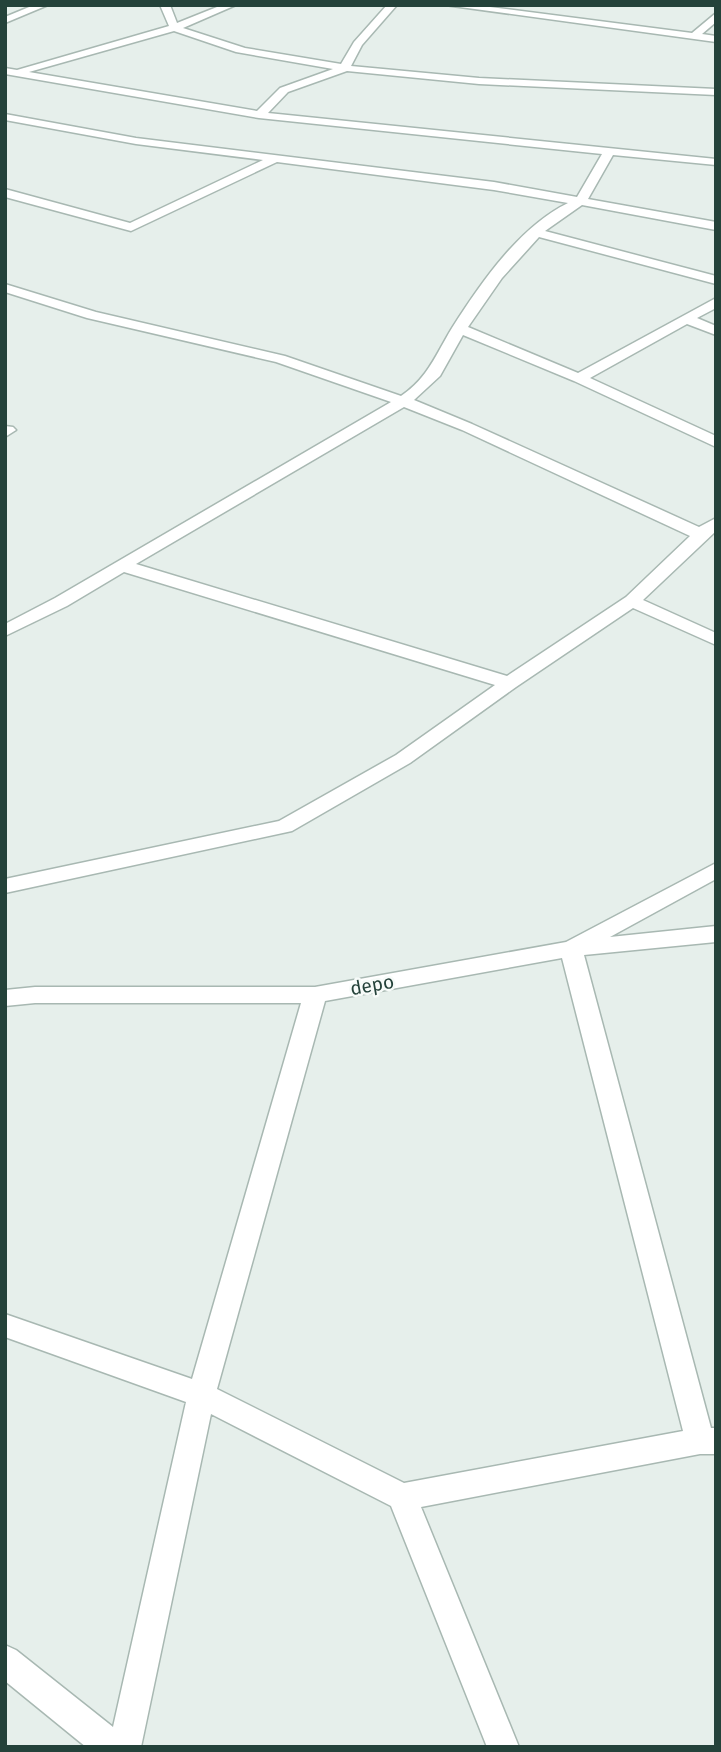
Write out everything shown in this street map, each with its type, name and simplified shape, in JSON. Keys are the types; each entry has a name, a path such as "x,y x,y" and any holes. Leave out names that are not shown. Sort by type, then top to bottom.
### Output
{"street":[{"path":"5,20 43,5"},
{"path":"166,5 174,28"},
{"path":"8,74 174,28 231,5"},
{"path":"260,115 284,90 344,69 358,44 392,5"},
{"path":"450,5 716,39"},
{"path":"680,49 716,16"},
{"path":"174,28 242,51 344,69 716,92"},
{"path":"8,74 260,115 716,162"},
{"path":"5,117 136,141 494,186 716,226"},
{"path":"5,631 402,401 431,379 485,290 536,232 565,207 581,201 609,151"},
{"path":"5,193 131,227 278,157"},
{"path":"5,206 23,198"},
{"path":"536,232 716,280"},
{"path":"5,886 285,825 403,759 509,683 632,601 708,529 402,401 281,359 92,315 6,288"},
{"path":"579,378 716,302"},
{"path":"687,319 716,331"},
{"path":"460,328 579,378 716,442"},
{"path":"120,565 509,683"},
{"path":"632,601 716,640"},
{"name":"depo","path":"5,998 35,995 315,995 571,949 716,870"},
{"path":"5,1325 201,1395 402,1497 708,1441 571,949 716,934"},
{"path":"125,1747 201,1395 315,995"},
{"path":"402,1497 503,1747"},
{"path":"5,1661 112,1747"}]}
